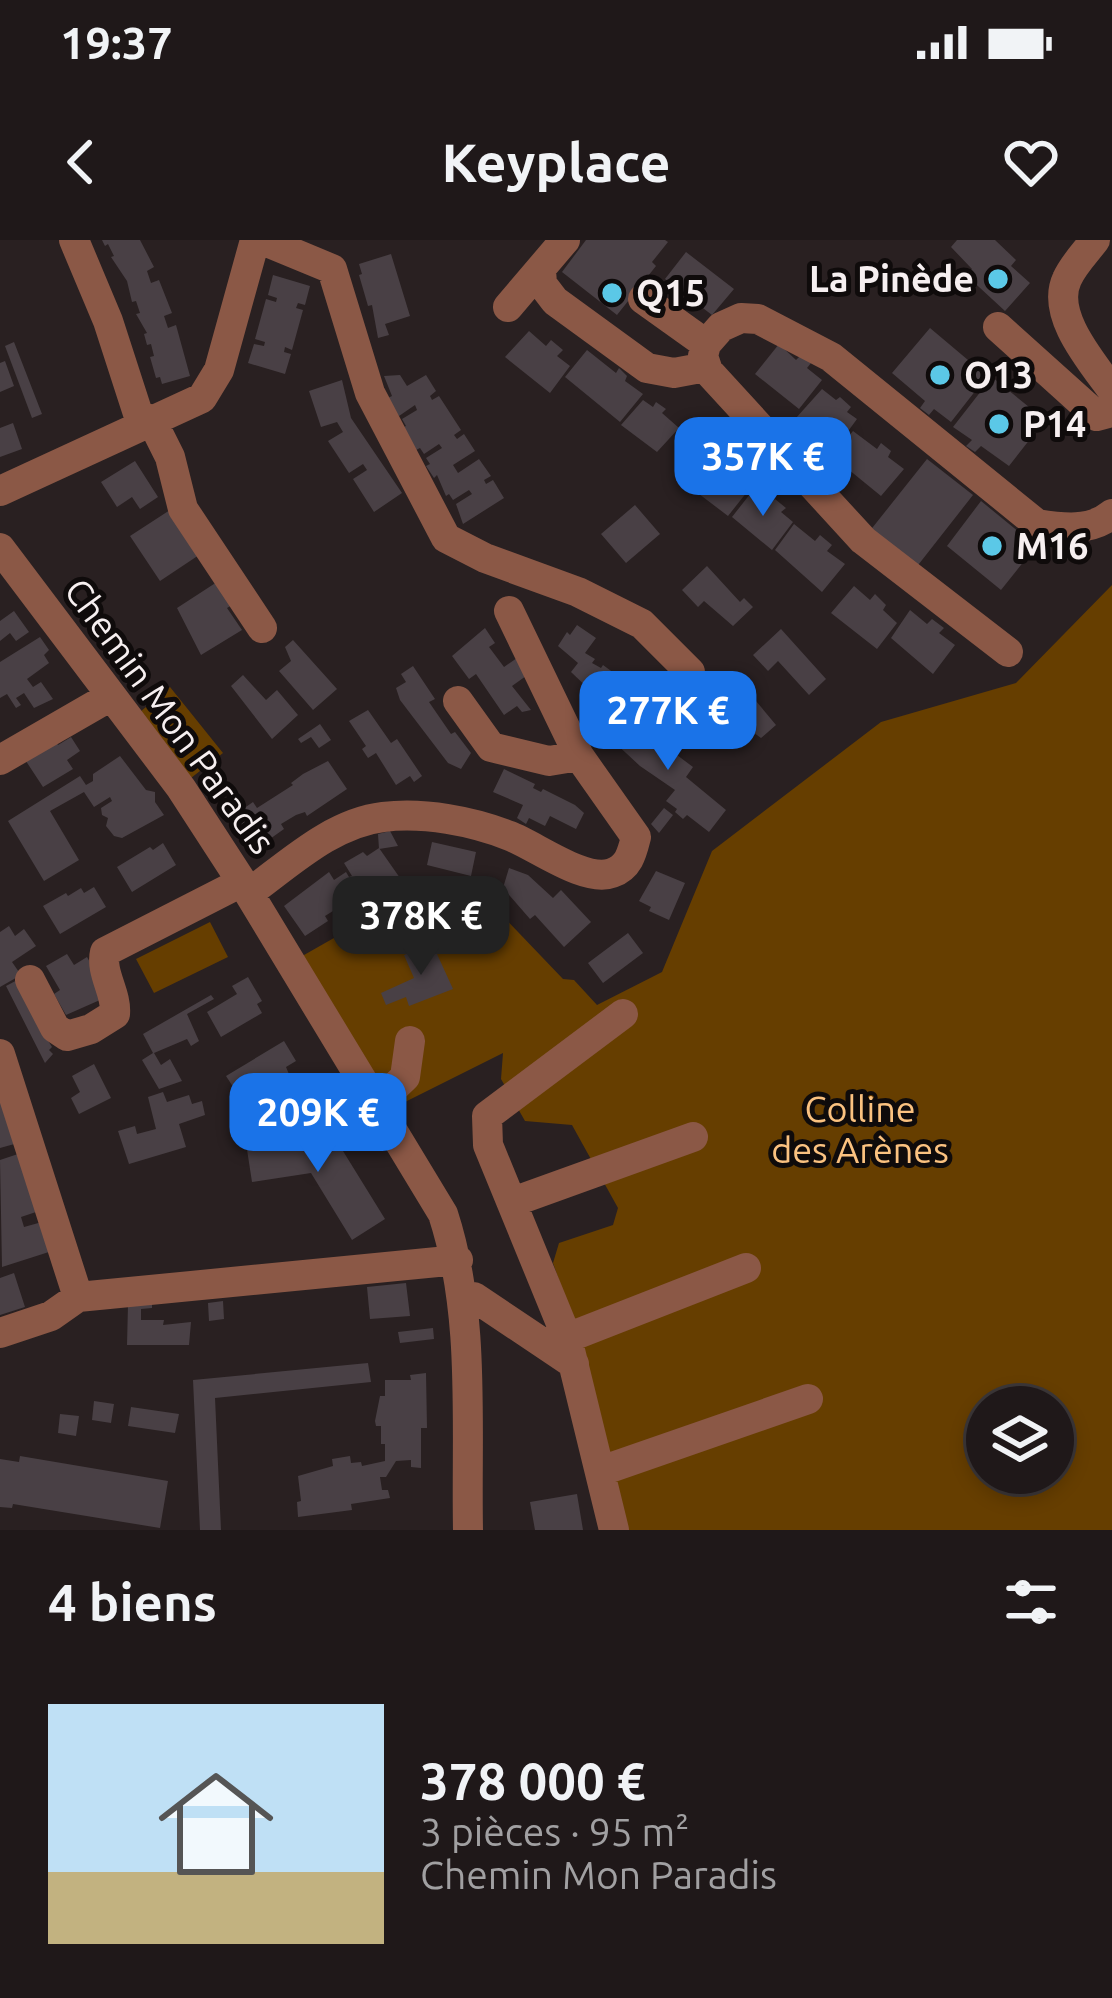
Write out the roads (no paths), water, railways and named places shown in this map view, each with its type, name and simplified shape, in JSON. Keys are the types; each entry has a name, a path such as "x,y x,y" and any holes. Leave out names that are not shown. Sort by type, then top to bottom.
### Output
{"street":[{"path":"74,240 146,421 170,457 182,509 262,628"},
{"path":"0,491 202,398 213,385 258,240 332,269 370,392 446,538 642,624 690,672"},
{"path":"508,307 566,240"},
{"path":"1095,240 1064,282 1065,307 1076,338 1112,390"},
{"path":"541,270 542,284 555,301 647,368 674,374 706,356 721,327 741,318 758,319 831,357 1037,524 1067,529 1103,522 1112,514"},
{"path":"643,299 706,356 863,540 1007,652"},
{"path":"998,327 1097,416 1112,412"},
{"name":"Chemin Mon Paradis","path":"0,548 181,788 430,1187 458,1260 464,1300 468,1530"},
{"path":"30,980 55,1028 67,1036 91,1029 115,1015 105,952 246,888 336,831 380,817 427,815 508,835 588,874 610,874 629,861 636,837 579,756 509,611"},
{"path":"0,760 111,696"},
{"path":"458,701 491,747 549,761 579,756"},
{"path":"614,1530 570,1351 488,1144 487,1116 622,1015"},
{"path":"379,1107 405,1077 410,1041"},
{"path":"0,1054 78,1297"},
{"path":"513,1202 693,1138"},
{"path":"0,1333 51,1316 78,1297 458,1260"},
{"path":"570,1351 746,1268"},
{"path":"464,1300 474,1297 570,1351"},
{"path":"601,1471 808,1399"}],"place":[{"name":"La Pinède","path":"998,279"},
{"name":"Q15","path":"612,293"},
{"name":"O13","path":"940,375"},
{"name":"P14","path":"999,424"},
{"name":"M16","path":"992,546"}],"park label":[{"name":"Colline des Arènes","path":"860,1130"}]}
